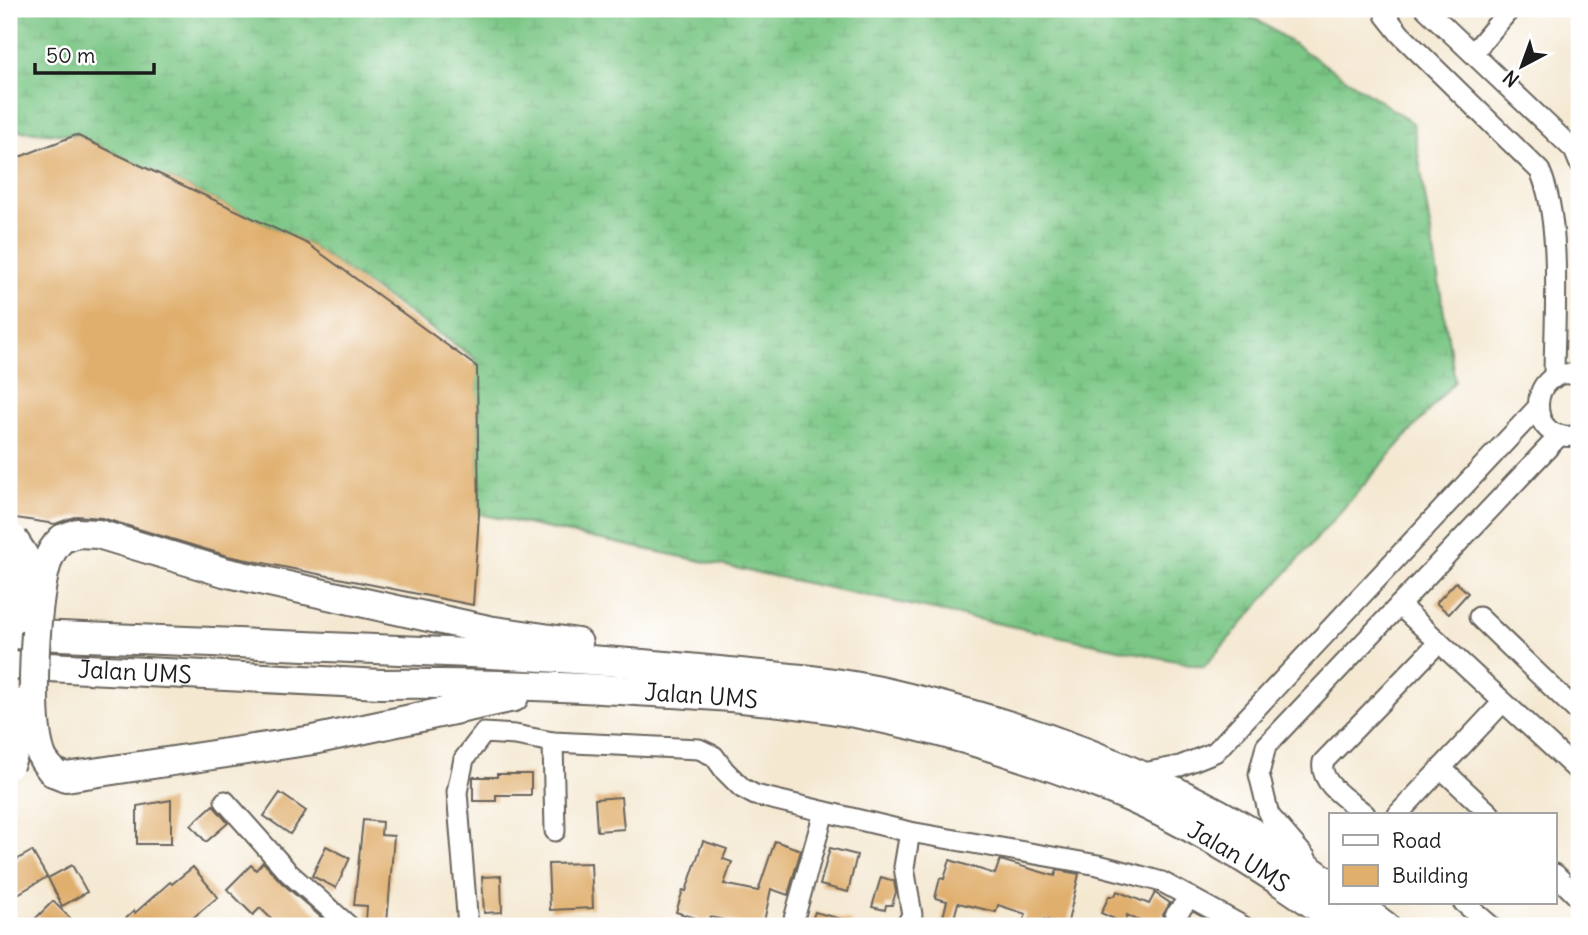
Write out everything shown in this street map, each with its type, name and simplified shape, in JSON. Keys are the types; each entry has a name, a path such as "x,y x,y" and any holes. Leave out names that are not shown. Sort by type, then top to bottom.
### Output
{"highway":[{"path":"558,687 313,740 66,777 52,772 41,756 36,732 34,673 45,566 55,544 62,538 77,533 98,534 223,572 488,630 576,642 629,662"},
{"path":"9,765 19,739 23,713 24,556 11,538"},
{"name":"Jalan UMS","path":"9,635 391,649 629,662 781,677 890,693 1026,730 1172,790 1251,831 1327,882"},
{"name":"Jalan UMS","path":"9,666 382,684 558,687 724,697 804,705 888,720 956,736 1104,787 1198,832 1285,883 1344,926"},
{"path":"1356,904 1385,926"}],"street":[{"path":"1385,9 1385,15 1400,34 1540,171 1546,186 1553,225 1553,378"},
{"path":"1426,9 1574,150 1579,162"},
{"path":"1473,53 1510,9"},
{"path":"1137,775 1180,766 1215,752 1537,408 1541,390 1553,378 1563,374 1579,376"},
{"path":"1327,882 1269,815 1259,774 1265,746 1399,605 1572,437 1544,425 1537,408"},
{"path":"1399,605 1579,772"},
{"path":"1479,617 1579,713"},
{"path":"1363,813 1329,783 1322,772 1323,762 1438,642"},
{"path":"1399,813 1503,702"},
{"path":"468,926 457,792 464,759 484,733 553,742 699,749 714,756 725,771 749,792 910,832 1098,865 1162,882 1243,926"},
{"path":"553,742 555,831"},
{"path":"1441,768 1489,813"},
{"path":"225,801 289,873 349,926"},
{"path":"792,926 824,812"},
{"path":"906,926 912,915 904,867 910,832"},
{"path":"1556,875 1579,898"},
{"path":"1175,916 1190,897"},
{"path":"1465,904 1490,926"}],"green space":[{"path":"9,9 1241,9 1413,123 1455,381 1204,667 479,514 476,359 308,244 76,135 9,130"}],"building":[{"path":"76,135 308,244 477,367 479,514 473,605 228,556 102,518 77,516 55,524 9,517 9,161"},
{"path":"1456,582 1468,593 1449,614 1436,603"},
{"path":"497,774 531,774 531,795 496,795 496,801 473,801 473,777 497,777"},
{"path":"280,793 306,811 290,834 264,816"},
{"path":"621,797 624,829 597,831 595,799"},
{"path":"171,800 171,844 137,844 137,806"},
{"path":"213,805 228,823 206,842 191,825"},
{"path":"363,820 382,822 381,835 394,836 387,923 366,921 367,906 354,905"},
{"path":"703,841 727,849 723,859 732,862 724,884 758,891 775,841 801,850 788,895 771,889 763,926 750,926 710,917 709,922 676,912"},
{"path":"326,846 350,858 336,888 312,876"},
{"path":"830,848 857,855 848,892 820,885"},
{"path":"32,851 47,877 9,899 9,864"},
{"path":"950,860 995,874 1000,860 1055,876 1057,870 1079,874 1067,926 1044,919 1042,926 1021,926 1026,914 998,905 996,912 958,903 952,926 941,925 947,901 935,898 940,878 944,879"},
{"path":"263,862 281,882 331,926 279,926 260,908 253,915 227,889 251,865 256,870"},
{"path":"591,863 593,908 550,910 548,864"},
{"path":"72,865 87,892 62,906 48,878"},
{"path":"193,867 218,897 183,926 118,926 170,882 172,884"},
{"path":"501,876 502,912 484,913 482,877"},
{"path":"881,877 894,881 896,892 892,905 886,905 885,910 872,907"},
{"path":"1117,891 1149,904 1155,893 1170,903 1163,915 1169,926 1149,926 1127,915 1125,924 1101,913 1109,896 1115,896"},
{"path":"53,901 78,926 28,926"},
{"path":"815,912 852,922 852,926 810,926"}]}
